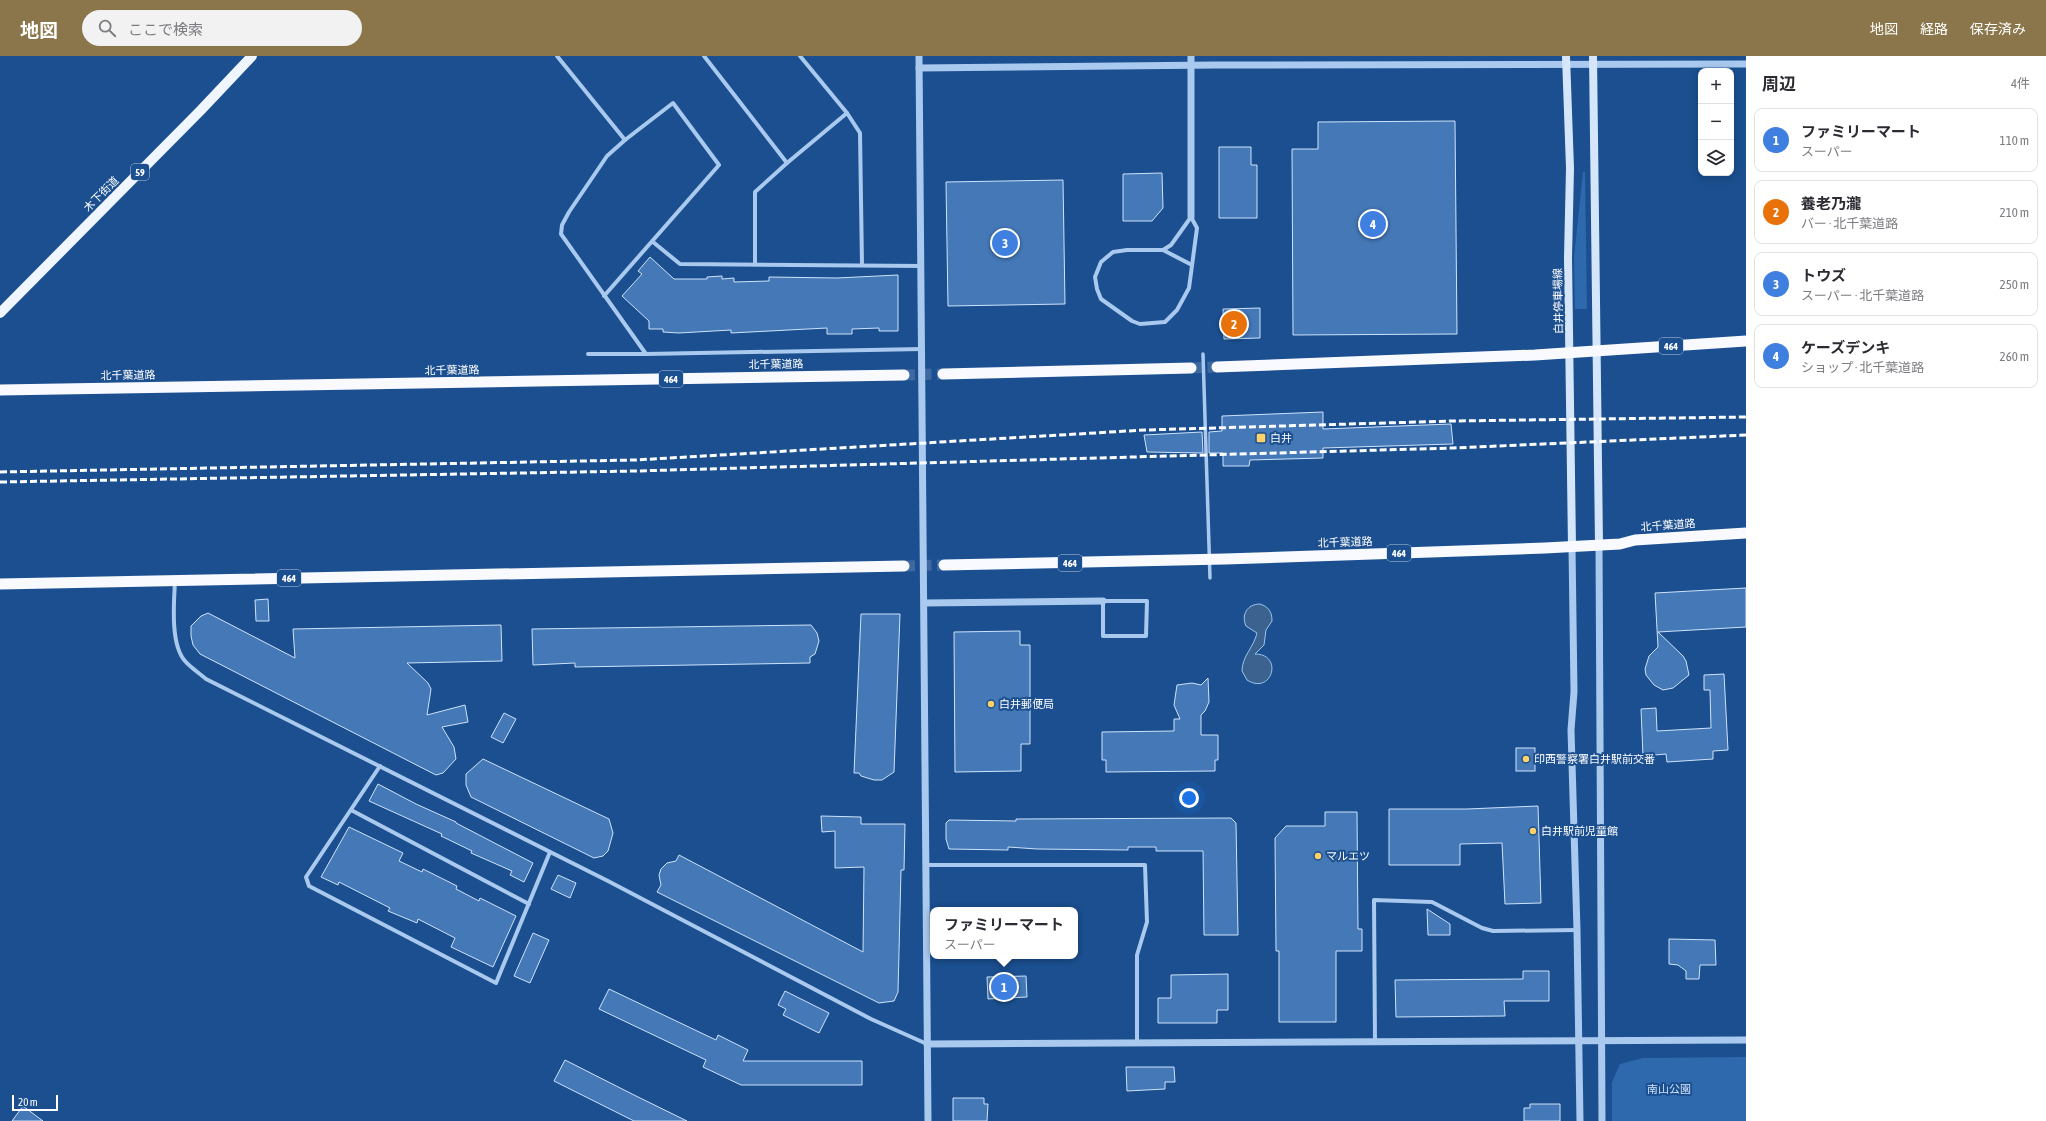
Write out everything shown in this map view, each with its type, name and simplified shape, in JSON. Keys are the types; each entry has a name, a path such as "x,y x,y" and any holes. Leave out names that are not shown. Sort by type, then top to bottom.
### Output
{"highway":[{"name":"464","path":"1217,367 1570,353 1746,341"},
{"path":"943,374 1191,368"},
{"name":"北千葉道路","path":"0,390 904,375"},
{"name":"北千葉道路","path":"944,565 1225,559 1572,541 1599,545 1620,544 1635,540 1746,533"},
{"name":"464","path":"0,584 904,566"}],"main road":[{"name":"木下街道","path":"0,313 202,110 252,56"},
{"path":"1593,56 1599,545"},
{"name":"白井停車場線","path":"1566,60 1570,168 1568,258 1572,541"}],"street":[{"path":"557,56 625,140"},
{"path":"704,56 786,163"},
{"path":"800,56 847,113 860,133 862,265"},
{"path":"920,56 928,1121"},
{"path":"1191,56 1191,216 1197,228 1189,288 1177,310 1165,322 1140,324 1132,321 1101,299 1097,289 1095,277 1101,262 1113,252 1127,250 1164,250 1192,265"},
{"path":"920,68 1191,66 1566,60 1593,65 1746,64"},
{"path":"604,296 719,165 673,104 625,140 607,156 586,185 562,225 561,234 604,296 646,354"},
{"path":"755,264 755,192 786,163 847,113"},
{"path":"1164,250 1171,245 1191,216"},
{"path":"653,242 680,264 922,266"},
{"path":"588,354 922,349"},
{"path":"1203,354 1210,578"},
{"path":"1572,541 1574,692 1571,730 1578,930 1580,1121"},
{"path":"1599,545 1602,1121"},
{"path":"175,580 174,614 176,641 184,660 206,679 550,852 871,1019 927,1044 1746,1040"},
{"path":"925,603 1104,601 1147,601 1146,636 1104,636 1104,601"},
{"path":"380,766 306,877 309,886 496,983 550,852"},
{"path":"351,810 529,904"},
{"path":"926,864 1145,865 1147,922 1137,955 1137,1043"},
{"path":"1375,1041 1374,900 1432,902 1482,928 1493,931 1578,930"}],"green space":[{"path":"1583,172 1585,172 1587,309 1575,309 1574,257"},
{"name":"南山公園","path":"1746,1057 1746,1121 1612,1121 1612,1082 1620,1064 1643,1058"}],"shaded area":[{"path":"1255,604 1260,604 1269,610 1272,621 1266,630 1264,645 1255,654 1264,656 1270,660 1272,666 1268,679 1263,683 1256,683 1247,680 1242,671 1244,661 1257,633 1246,626 1244,618 1246,611 1249,608"}],"building":[{"path":"1455,121 1457,334 1293,335 1292,149 1318,149 1318,122"},
{"path":"1219,147 1251,147 1251,165 1257,165 1257,218 1219,218"},
{"path":"1162,173 1163,208 1152,221 1123,221 1123,174"},
{"path":"1063,180 1065,304 948,306 946,182"},
{"path":"650,257 674,279 707,279 707,277 722,276 722,279 734,278 734,282 769,281 769,277 837,278 898,275 898,331 879,331 879,328 852,329 852,334 827,334 827,328 731,333 731,330 679,333 663,332 663,329 649,329 649,321 622,296 642,274 638,271"},
{"path":"1260,308 1260,338 1224,339 1223,309"},
{"name":"白井","path":"1323,412 1323,429 1451,424 1453,444 1323,448 1323,458 1250,460 1249,466 1223,466 1223,453 1209,453 1209,432 1222,431 1222,416"},
{"path":"1202,432 1203,453 1147,452 1144,435"},
{"path":"1746,588 1746,627 1658,632 1683,656 1686,661 1689,675 1673,688 1663,690 1654,685 1646,675 1645,669 1649,656 1658,647 1655,593"},
{"path":"268,599 269,621 256,621 255,600"},
{"path":"208,613 295,658 293,629 501,625 502,661 407,663 428,683 431,689 427,715 465,705 468,722 442,727 454,747 456,759 443,773 436,775 200,654 193,645 191,626 201,616"},
{"path":"861,614 900,614 894,772 882,780 874,780 861,776 859,773 854,773"},
{"path":"811,625 817,633 819,641 815,654 810,657 810,663 575,667 575,663 533,665 532,629"},
{"path":"1020,631 1020,645 1030,645 1030,744 1021,744 1021,771 955,772 954,632"},
{"path":"1724,674 1728,750 1713,751 1713,759 1667,762 1666,754 1643,756 1641,709 1656,708 1657,731 1711,728 1710,690 1704,690 1704,675"},
{"path":"1208,678 1209,702 1205,711 1201,715 1201,735 1218,735 1218,760 1215,760 1215,771 1106,772 1106,760 1102,760 1102,732 1174,731 1174,719 1180,719 1174,705 1177,685 1192,683 1201,685"},
{"path":"504,713 516,719 503,743 491,737"},
{"path":"1516,748 1535,748 1535,771 1516,771"},
{"path":"483,759 609,819 613,833 608,851 603,856 594,858 471,797 466,785 466,774"},
{"path":"378,784 416,804 456,822 533,863 524,882 510,875 512,871 471,853 472,851 441,836 442,834 369,801"},
{"path":"1538,806 1541,903 1505,904 1502,843 1460,844 1460,865 1389,865 1389,809 1467,809"},
{"path":"1325,812 1357,812 1358,929 1362,929 1362,951 1336,951 1336,1022 1279,1022 1279,951 1276,951 1275,838 1286,826 1325,826"},
{"path":"821,816 861,817 861,824 905,824 904,870 901,870 898,992 894,1001 879,1003 657,892 661,885 659,875 661,869 667,863 676,861 679,855 863,952 864,867 835,868 835,831 822,832"},
{"path":"1231,818 1236,823 1238,935 1204,935 1203,851 1156,851 1156,847 1128,847 1128,850 1037,849 1008,847 1008,850 949,849 946,839 946,823 949,820 1016,821 1016,819"},
{"path":"349,827 403,853 399,861 422,872 423,869 457,886 456,889 479,901 480,898 516,916 493,967 451,947 455,938 418,919 417,923 388,911 390,908 339,882 338,885 321,877"},
{"path":"558,875 576,883 570,898 551,889"},
{"path":"1427,909 1450,924 1450,935 1428,935"},
{"path":"533,933 549,940 530,983 514,976"},
{"path":"1669,939 1715,940 1716,965 1700,965 1699,979 1686,979 1686,971 1678,965 1669,964"},
{"path":"1523,971 1549,971 1549,1001 1504,1001 1505,1016 1396,1017 1395,980 1523,979"},
{"path":"1228,974 1228,1010 1217,1010 1217,1023 1158,1023 1158,998 1171,998 1171,975"},
{"path":"1026,976 1027,997 988,999 987,977"},
{"path":"609,989 716,1040 718,1035 748,1050 743,1061 862,1061 862,1085 741,1085 703,1067 706,1060 599,1009"},
{"path":"785,991 829,1013 819,1033 783,1015 786,1009 778,1005"},
{"path":"565,1060 687,1121 634,1121 554,1081"},
{"path":"1126,1067 1174,1067 1175,1082 1165,1082 1165,1089 1127,1091"},
{"path":"953,1098 984,1098 984,1104 988,1104 987,1121 953,1121"},
{"path":"1530,1104 1560,1104 1560,1121 1524,1121 1524,1108 1530,1108"},
{"path":"23,1106 43,1121 12,1121"}],"tunnel":[{"path":"1191,368 1217,367"},
{"path":"904,375 943,374"},
{"path":"904,566 944,565"}],"railway":[{"path":"0,472 636,460 1145,430 1453,421 1746,417"},
{"path":"0,482 636,471 1453,448 1746,435"}],"place":[{"name":"ケーズデンキ","path":"1373,224"},
{"name":"トウズ","path":"1005,243"},
{"name":"養老乃瀧","path":"1234,324"},
{"name":"白井","path":"1261,438"},
{"name":"白井郵便局","path":"991,704"},
{"name":"印西警察署白井駅前交番","path":"1526,759"},
{"name":"白井駅前児童館","path":"1533,831"},
{"name":"マルエツ","path":"1318,856"},
{"name":"ファミリーマート","path":"1004,987"}]}
